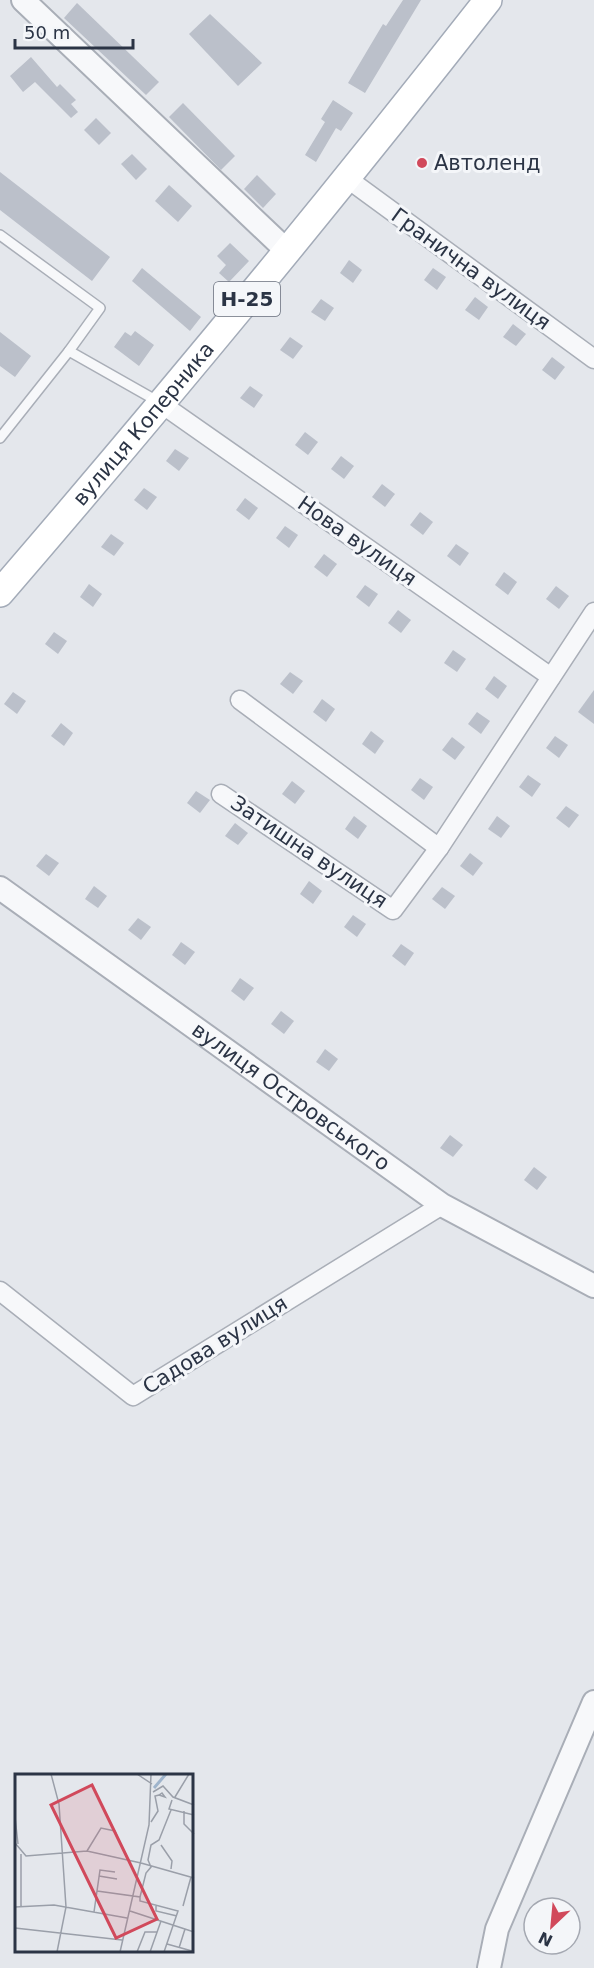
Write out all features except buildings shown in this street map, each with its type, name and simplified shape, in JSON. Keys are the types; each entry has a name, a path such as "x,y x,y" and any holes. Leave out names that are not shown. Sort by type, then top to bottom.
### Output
{"main road":[{"name":"вулиця Коперника","path":"0,593 163,405 286,250 348,179 488,0"}],"street":[{"path":"23,0 286,250"},
{"name":"Гранична вулиця","path":"348,179 594,359"},
{"name":"Нова вулиця","path":"163,405 551,677"},
{"name":"Затишна вулиця","path":"221,794 393,910 439,848 594,612"},
{"path":"240,700 439,848"},
{"name":"вулиця Островського","path":"0,888 442,1205 594,1287"},
{"name":"Садова вулиця","path":"0,1291 133,1396 442,1205"},
{"path":"489,1968 497,1929 594,1702"}],"lane":[{"path":"0,235 100,308 0,438"},
{"path":"69,351 163,405"}],"place":[{"name":"Автоленд","path":"422,163"}]}
